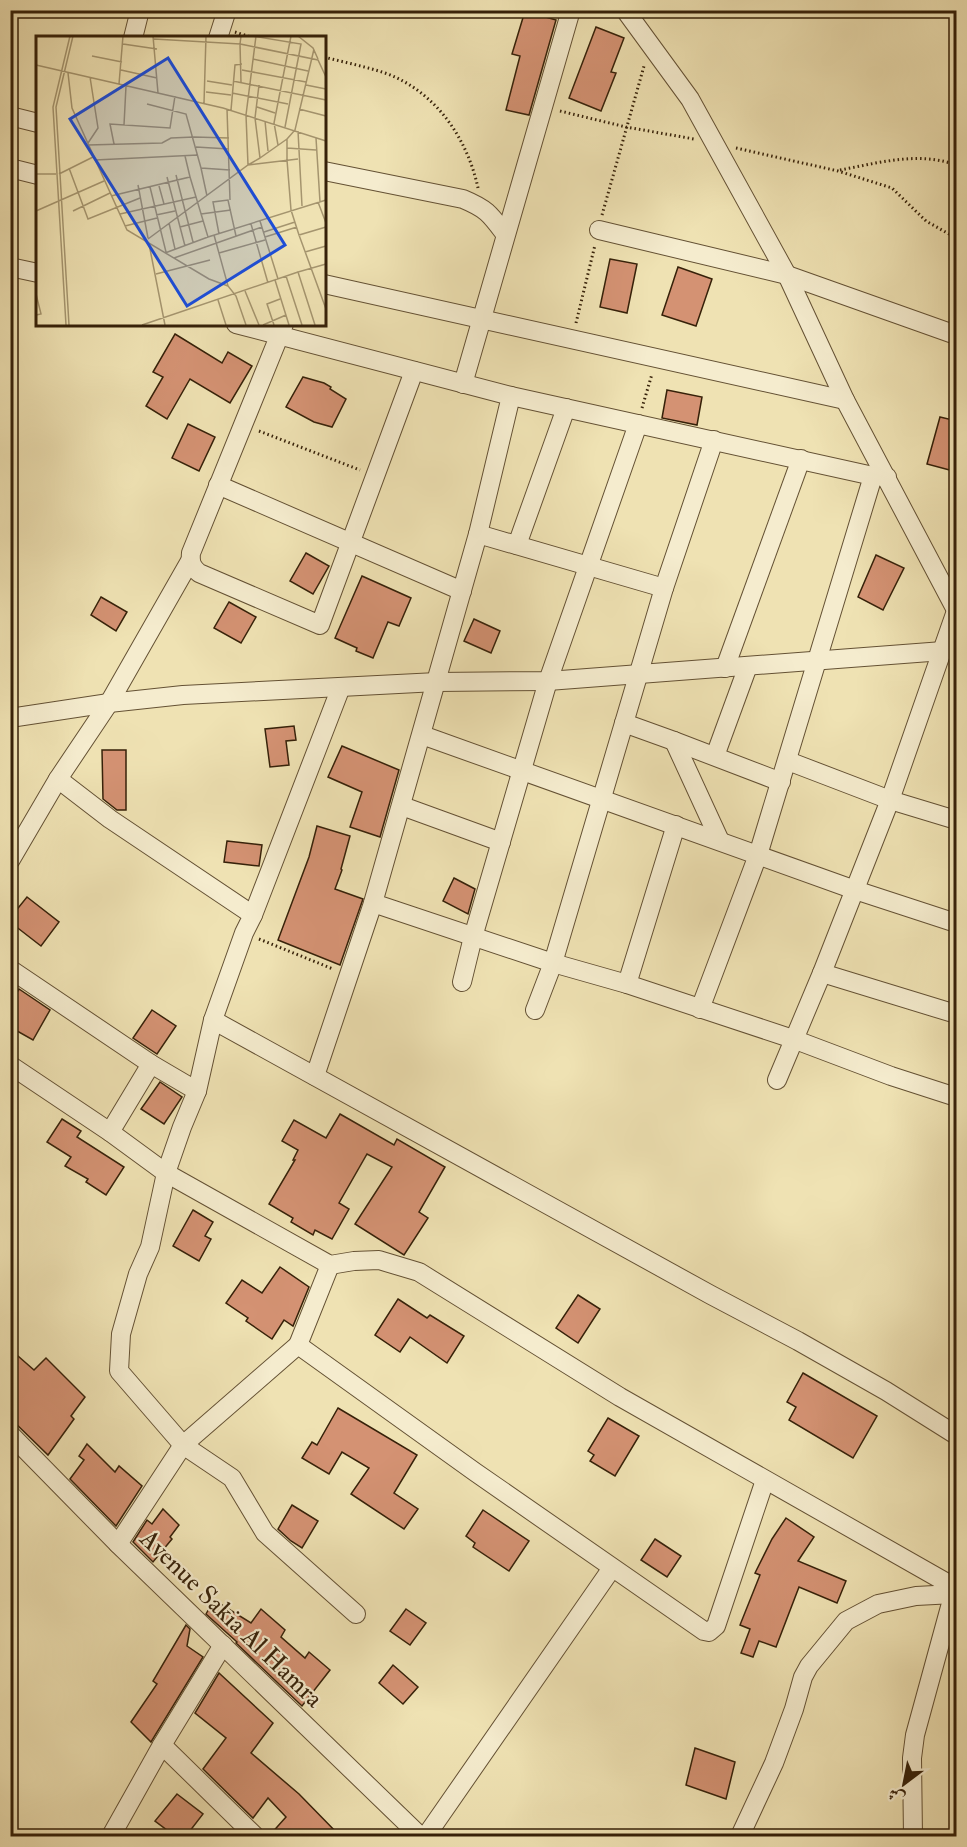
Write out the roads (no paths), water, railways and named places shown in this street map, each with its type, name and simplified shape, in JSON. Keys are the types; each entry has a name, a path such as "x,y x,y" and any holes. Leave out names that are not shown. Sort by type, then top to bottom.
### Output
{"street":[{"path":"134,36 140,10"},
{"path":"219,36 227,10"},
{"path":"463,384 572,10"},
{"path":"625,10 690,99 787,275 880,477 957,610 890,800 777,1080"},
{"path":"10,116 36,122"},
{"path":"10,168 36,174"},
{"path":"326,171 456,198 483,208 491,214 506,234"},
{"path":"598,230 787,275 957,336"},
{"path":"10,267 36,273"},
{"path":"326,284 845,400"},
{"path":"251,326 281,330 414,371 511,396 880,477"},
{"path":"10,861 58,778 109,703 190,561 191,553 281,330"},
{"path":"190,561 192,567 199,573 320,625 414,371"},
{"path":"315,1076 373,903 402,806 478,534 511,396"},
{"path":"517,545 566,408"},
{"path":"462,982 548,681 638,424"},
{"path":"536,1010 553,963 664,588 714,440"},
{"path":"724,668 801,459"},
{"path":"700,1009 758,855 819,660 880,477"},
{"path":"218,485 462,591"},
{"path":"478,534 664,588"},
{"path":"10,718 109,703 183,695 436,682 548,681 943,651"},
{"path":"715,756 748,666"},
{"path":"341,687 244,933 213,1020 197,1091 166,1173 150,1247 138,1274 121,1334 119,1371 183,1444 232,1478 265,1533 356,1614"},
{"path":"624,723 782,782"},
{"path":"422,735 855,890 957,923"},
{"path":"674,741 720,841"},
{"path":"788,761 890,800 957,820"},
{"path":"58,778 110,819 253,915"},
{"path":"402,806 501,842"},
{"path":"627,984 676,825"},
{"path":"373,903 793,1039 891,1076 957,1097"},
{"path":"10,969 151,1064 197,1091"},
{"path":"822,973 957,1014"},
{"path":"213,1020 711,1296 886,1390 957,1435"},
{"path":"110,1132 151,1064"},
{"path":"10,1065 110,1132 166,1173 330,1265 380,1260 419,1272 620,1397 955,1588"},
{"path":"118,1544 183,1444 298,1345 330,1265"},
{"path":"298,1345 612,1568 698,1628 709,1632 717,1626 765,1480"},
{"name":"Avenue Sakia Al Hamra","path":"10,1434 118,1544 420,1836"},
{"path":"426,1836 612,1568"},
{"path":"740,1836 774,1763 803,1677 809,1666 846,1621 878,1604 955,1588"},
{"path":"913,1836 912,1758 915,1735 955,1588"},
{"path":"111,1836 162,1745 224,1645"},
{"path":"162,1745 255,1836"}]}
